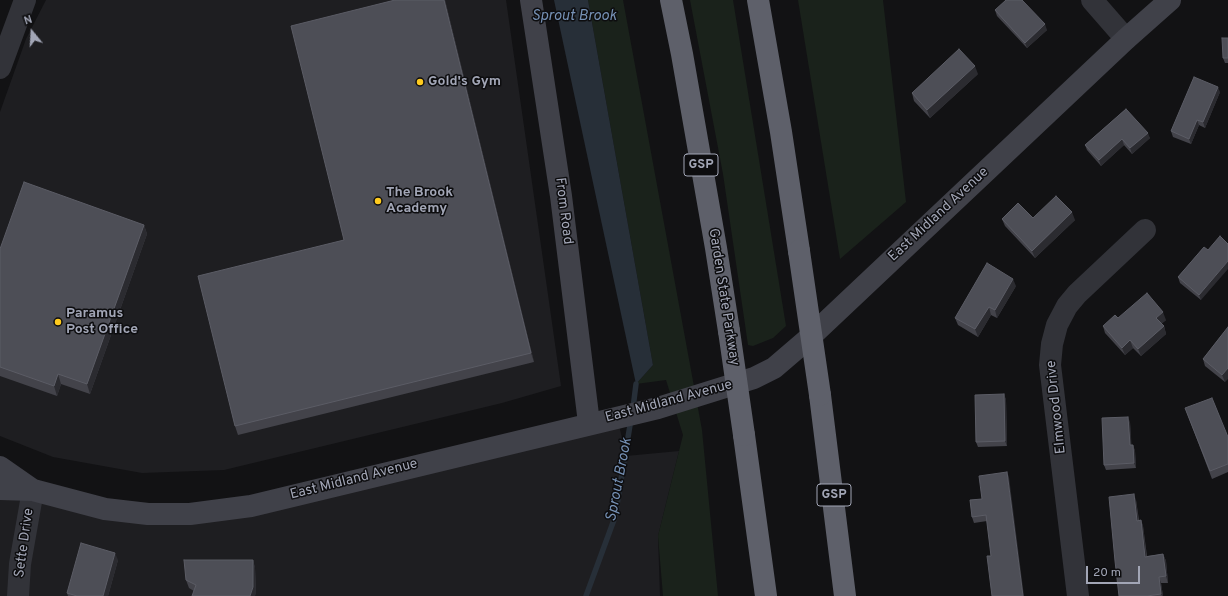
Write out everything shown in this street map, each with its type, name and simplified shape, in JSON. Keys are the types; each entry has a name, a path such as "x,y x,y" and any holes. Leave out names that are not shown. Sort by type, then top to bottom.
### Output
{"highway":[{"name":"Garden State Parkway","path":"670,0 682,54 715,241 766,596"},
{"name":"GSP","path":"758,0 781,132 799,251 820,395 845,596"}],"street":[{"path":"0,68 25,0"},
{"name":"From Road","path":"532,0 561,196 589,423"},
{"path":"1092,0 1126,39"},
{"name":"East Midland Avenue","path":"0,489 32,490 105,509 148,514 190,514 251,506 617,416 664,406 754,378 774,368 814,333 1126,39 1170,0"},
{"name":"Elmwood Drive","path":"1078,596 1050,365 1052,344 1057,325 1067,306 1077,294 1145,230"},
{"name":"East Midland Avenue","path":"0,467 32,490"},
{"name":"Sette Drive","path":"18,596 20,564 32,490"}],"shaded area":[{"path":"46,0 506,0 561,386 502,403 224,470 142,473 53,457 0,436 0,112 26,39"},
{"path":"588,0 623,0 702,430 718,596 663,596 658,536 683,435 666,380 636,384 653,365"},
{"path":"690,0 733,0 786,326 773,338 753,346 748,345 723,174"},
{"path":"798,0 883,0 906,202 840,259"},
{"path":"617,416 626,456 679,451 658,536 660,596 0,596 0,489 190,514"}],"water":[{"name":"Sprout Brook","path":"554,0 588,0 653,365 636,384"}],"building":[{"path":"395,0 444,0 531,353 235,426 198,276 344,240 291,26"},
{"path":"1006,0 1022,0 1045,24 1025,43 995,10"},
{"path":"1222,38 1228,38 1228,58 1223,58"},
{"path":"959,49 975,66 927,110 912,93"},
{"path":"1194,77 1218,87 1203,122 1197,120 1189,139 1171,131"},
{"path":"1126,109 1148,133 1130,148 1122,139 1099,160 1085,145"},
{"name":"Paramus Post Office","path":"24,182 144,225 87,384 58,374 54,386 0,367 0,249"},
{"path":"1056,196 1072,212 1032,251 1002,219 1018,203 1033,218"},
{"path":"1220,236 1228,244 1228,261 1199,295 1178,277 1204,247 1208,250"},
{"path":"987,263 1013,279 995,310 989,307 975,329 955,318"},
{"path":"1147,293 1163,312 1156,318 1164,326 1138,349 1130,340 1122,348 1103,326 1115,315 1118,318"},
{"path":"1228,327 1228,368 1222,375 1203,359"},
{"path":"1004,394 1005,441 976,442 975,395"},
{"path":"1212,398 1228,437 1228,464 1210,471 1185,408"},
{"path":"1128,417 1130,445 1133,445 1134,463 1104,465 1102,418"},
{"path":"1007,472 1023,596 992,596 987,556 991,556 986,515 972,517 970,500 982,499 979,476"},
{"path":"1134,494 1137,521 1141,520 1145,557 1163,554 1166,576 1159,577 1161,594 1147,596 1119,596 1109,497"},
{"path":"81,543 115,553 103,596 77,596 67,593"},
{"path":"184,560 253,560 253,587 250,596 192,596 196,585 186,580"}],"waterway":[{"name":"Sprout Brook","path":"633,408 636,384"},
{"name":"Sprout Brook","path":"586,596 615,517 631,419"}],"place":[{"name":"Gold's Gym","path":"420,82"},
{"name":"The Brook Academy","path":"378,201"},
{"name":"Paramus Post Office","path":"58,322"}]}
